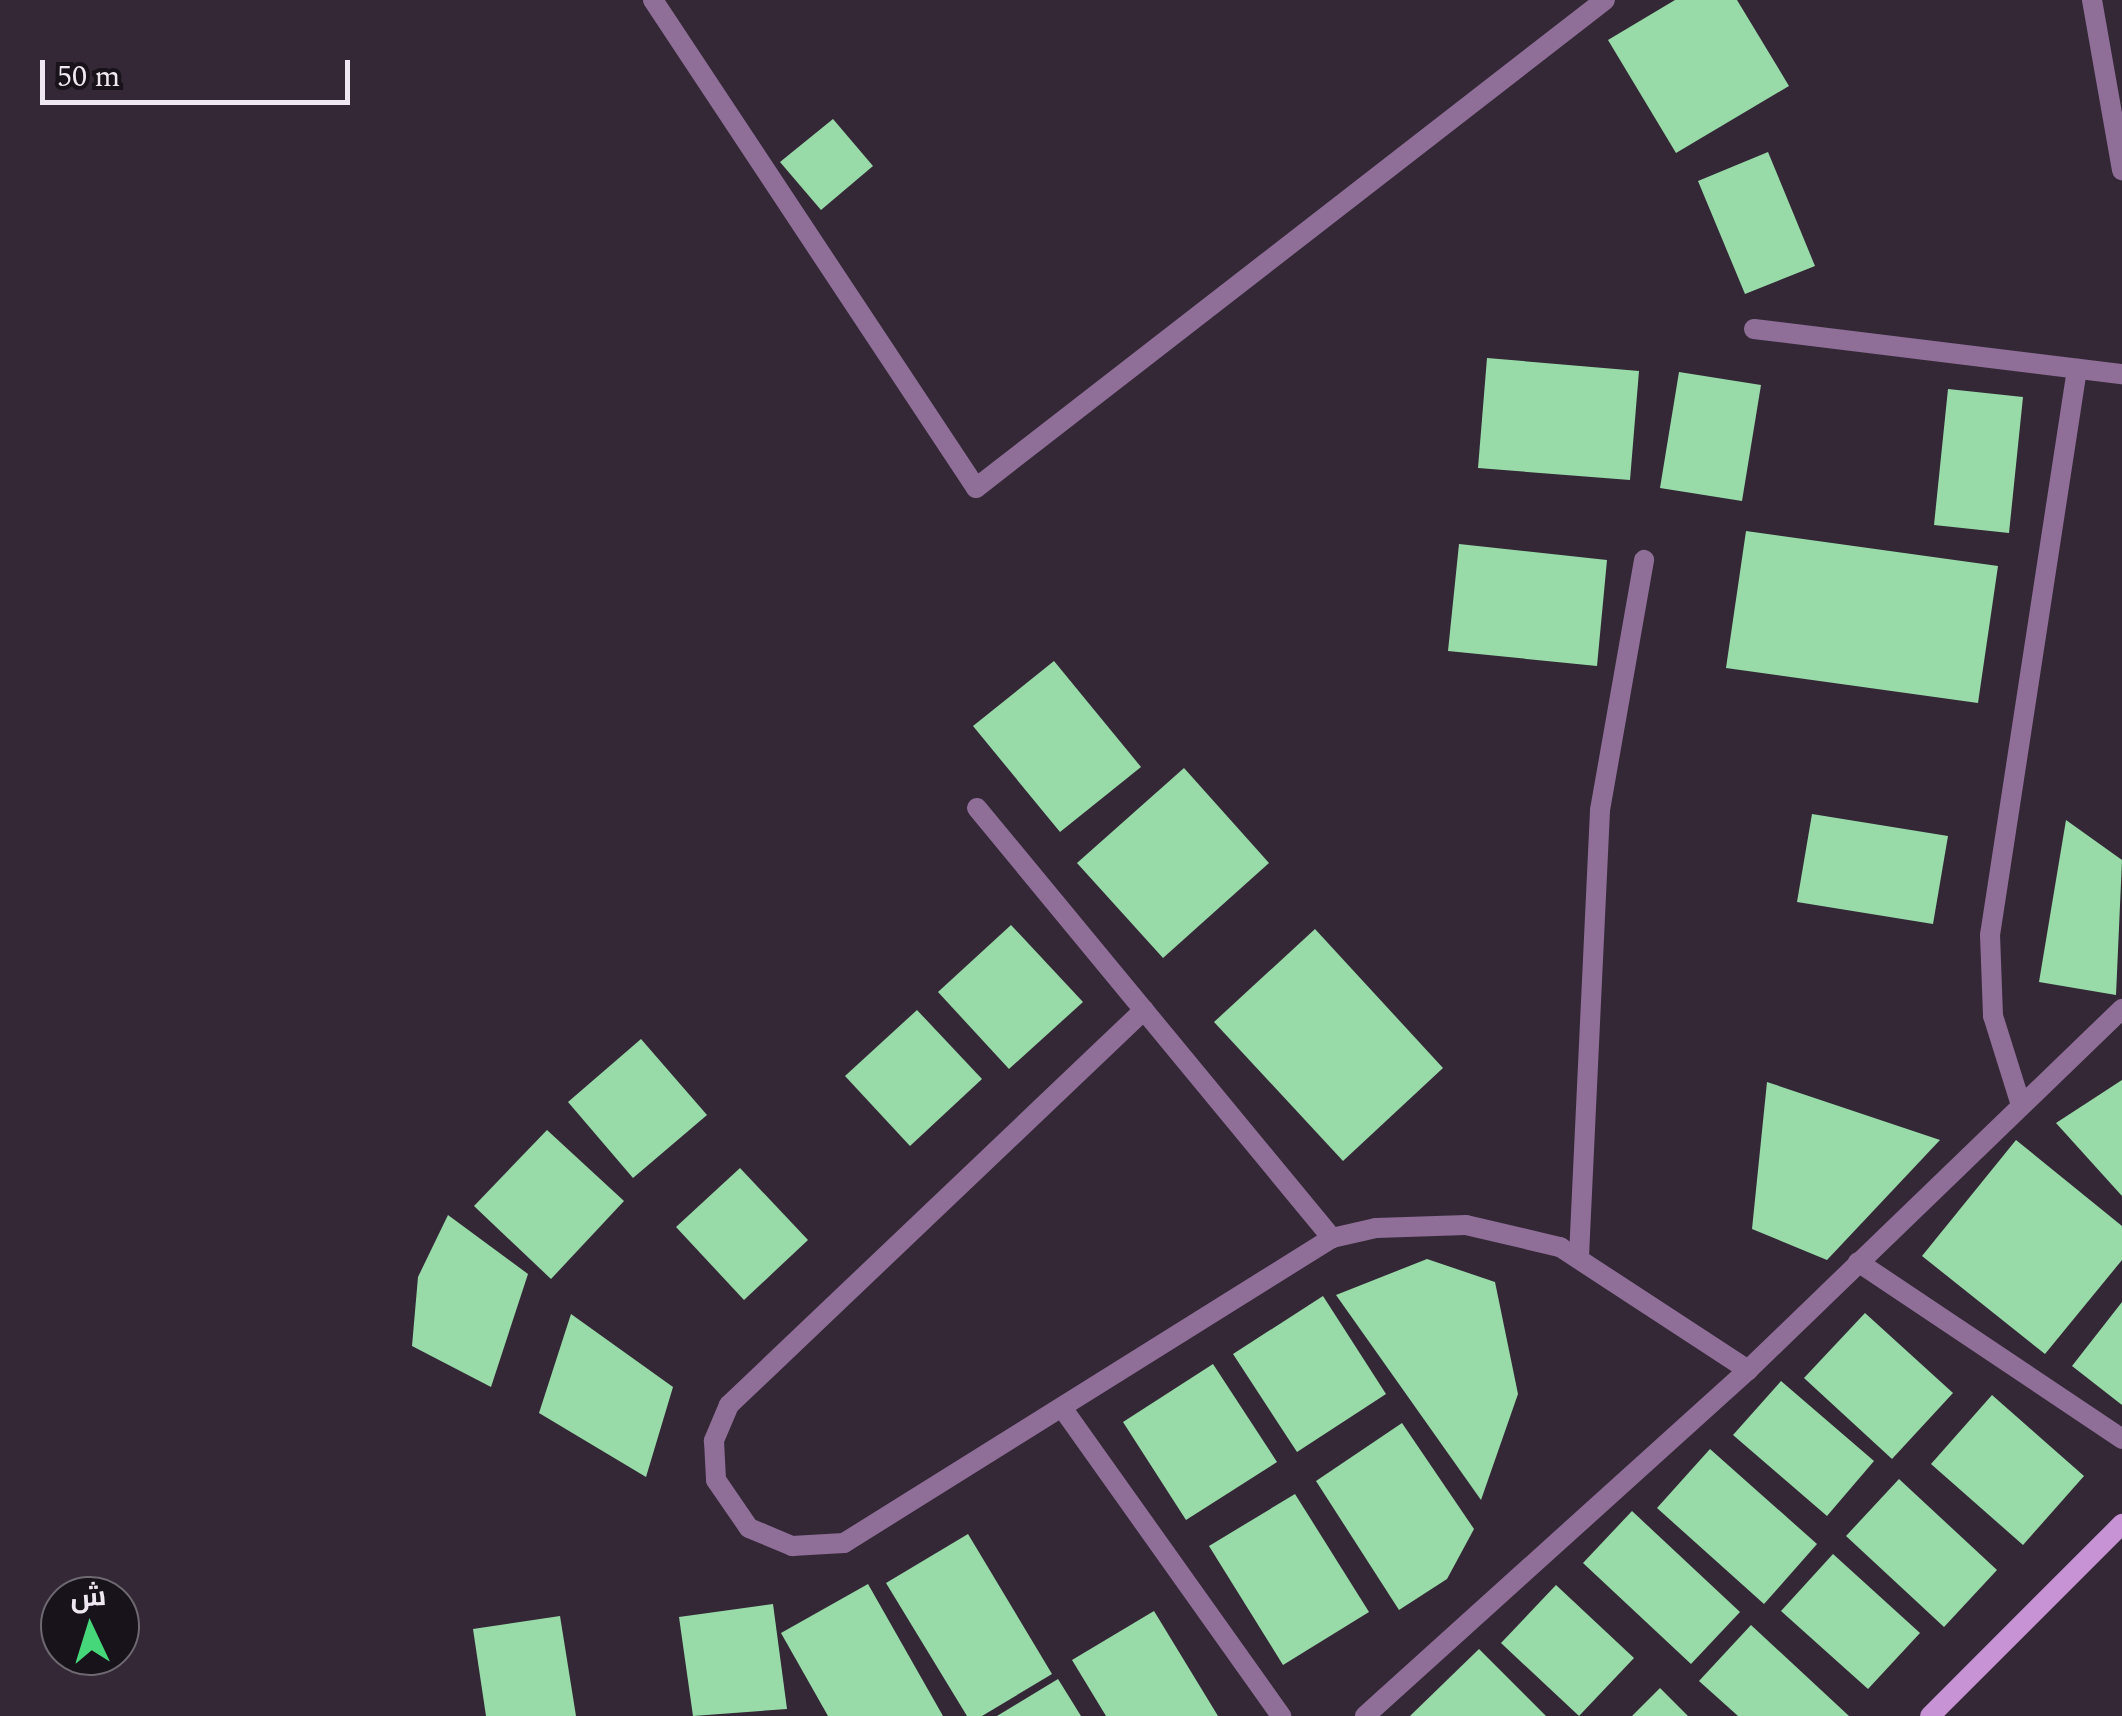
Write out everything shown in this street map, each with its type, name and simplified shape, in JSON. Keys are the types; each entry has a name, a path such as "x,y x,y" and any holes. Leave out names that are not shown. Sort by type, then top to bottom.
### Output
{"street":[{"path":"652,0 976,488 1605,0"},
{"path":"2092,0 2122,170"},
{"path":"1754,328 2122,374"},
{"path":"2020,1102 1993,1016 1990,934 2077,368"},
{"path":"1579,1256 1600,810 1644,560"},
{"path":"977,808 1332,1238"},
{"path":"1364,1716 1748,1370 2020,1102 2122,1009"},
{"path":"1144,1010 729,1404 714,1441 716,1480 735,1515 766,1538 844,1543 1332,1238 1466,1225 1579,1256 1748,1370"},
{"path":"1858,1262 2122,1439"},
{"path":"1063,1409 1281,1716"},
{"path":"1930,1716 2100,1554 2122,1524"},
{"path":"2100,1554 2122,1546"}],"building":[{"path":"1675,0 1737,0 1789,86 1676,153 1608,40"},
{"path":"833,119 873,166 821,210 780,162"},
{"path":"1768,152 1815,266 1745,294 1698,181"},
{"path":"1487,358 1639,371 1630,480 1478,468"},
{"path":"1679,372 1761,385 1742,501 1660,488"},
{"path":"1948,389 2023,397 2009,533 1934,525"},
{"path":"1746,531 1998,566 1978,703 1726,668"},
{"path":"1459,544 1607,560 1597,666 1448,651"},
{"path":"1054,661 1141,767 1060,832 973,726"},
{"path":"1184,768 1269,863 1163,958 1077,863"},
{"path":"1812,814 1948,836 1933,924 1797,902"},
{"path":"2066,820 2122,860 2116,995 2039,982"},
{"path":"1011,925 1083,1002 1009,1069 938,992"},
{"path":"1315,929 1443,1068 1343,1161 1214,1022"},
{"path":"917,1010 982,1079 910,1146 845,1076"},
{"path":"641,1039 707,1115 633,1178 568,1102"},
{"path":"2122,1080 2122,1196 2056,1123"},
{"path":"1767,1082 1940,1140 1827,1260 1752,1229"},
{"path":"547,1130 624,1201 551,1279 474,1206"},
{"path":"2016,1140 2122,1226 2122,1260 2045,1354 1922,1256"},
{"path":"740,1168 808,1240 744,1300 676,1227"},
{"path":"448,1215 528,1274 491,1387 412,1346 418,1277"},
{"path":"1427,1259 1495,1282 1518,1394 1481,1500 1336,1295"},
{"path":"1323,1296 1386,1394 1297,1452 1233,1354"},
{"path":"2122,1302 2122,1405 2072,1366"},
{"path":"1865,1313 1953,1393 1892,1459 1804,1378"},
{"path":"571,1314 673,1387 646,1477 539,1413"},
{"path":"1213,1364 1277,1462 1186,1520 1123,1422"},
{"path":"1781,1381 1874,1461 1827,1516 1733,1435"},
{"path":"1992,1395 2084,1476 2023,1545 1931,1464"},
{"path":"1402,1423 1474,1529 1447,1579 1399,1610 1316,1481"},
{"path":"1710,1449 1817,1544 1764,1604 1657,1508"},
{"path":"1899,1479 1997,1570 1944,1627 1846,1536"},
{"path":"1295,1494 1369,1612 1283,1665 1209,1546"},
{"path":"1632,1511 1740,1612 1691,1664 1583,1563"},
{"path":"968,1534 1052,1674 982,1716 967,1716 886,1583"},
{"path":"1833,1554 1920,1633 1868,1689 1781,1611"},
{"path":"868,1584 943,1716 828,1716 781,1633"},
{"path":"1556,1585 1634,1658 1579,1716 1501,1643"},
{"path":"773,1604 787,1709 693,1716 679,1617"},
{"path":"1154,1611 1218,1716 1106,1716 1072,1660"},
{"path":"560,1616 576,1716 486,1716 473,1629"},
{"path":"1751,1625 1849,1716 1738,1716 1699,1681"},
{"path":"1479,1649 1546,1716 1410,1716"},
{"path":"1058,1679 1081,1716 997,1716"},
{"path":"1660,1688 1688,1716 1632,1716"}]}
